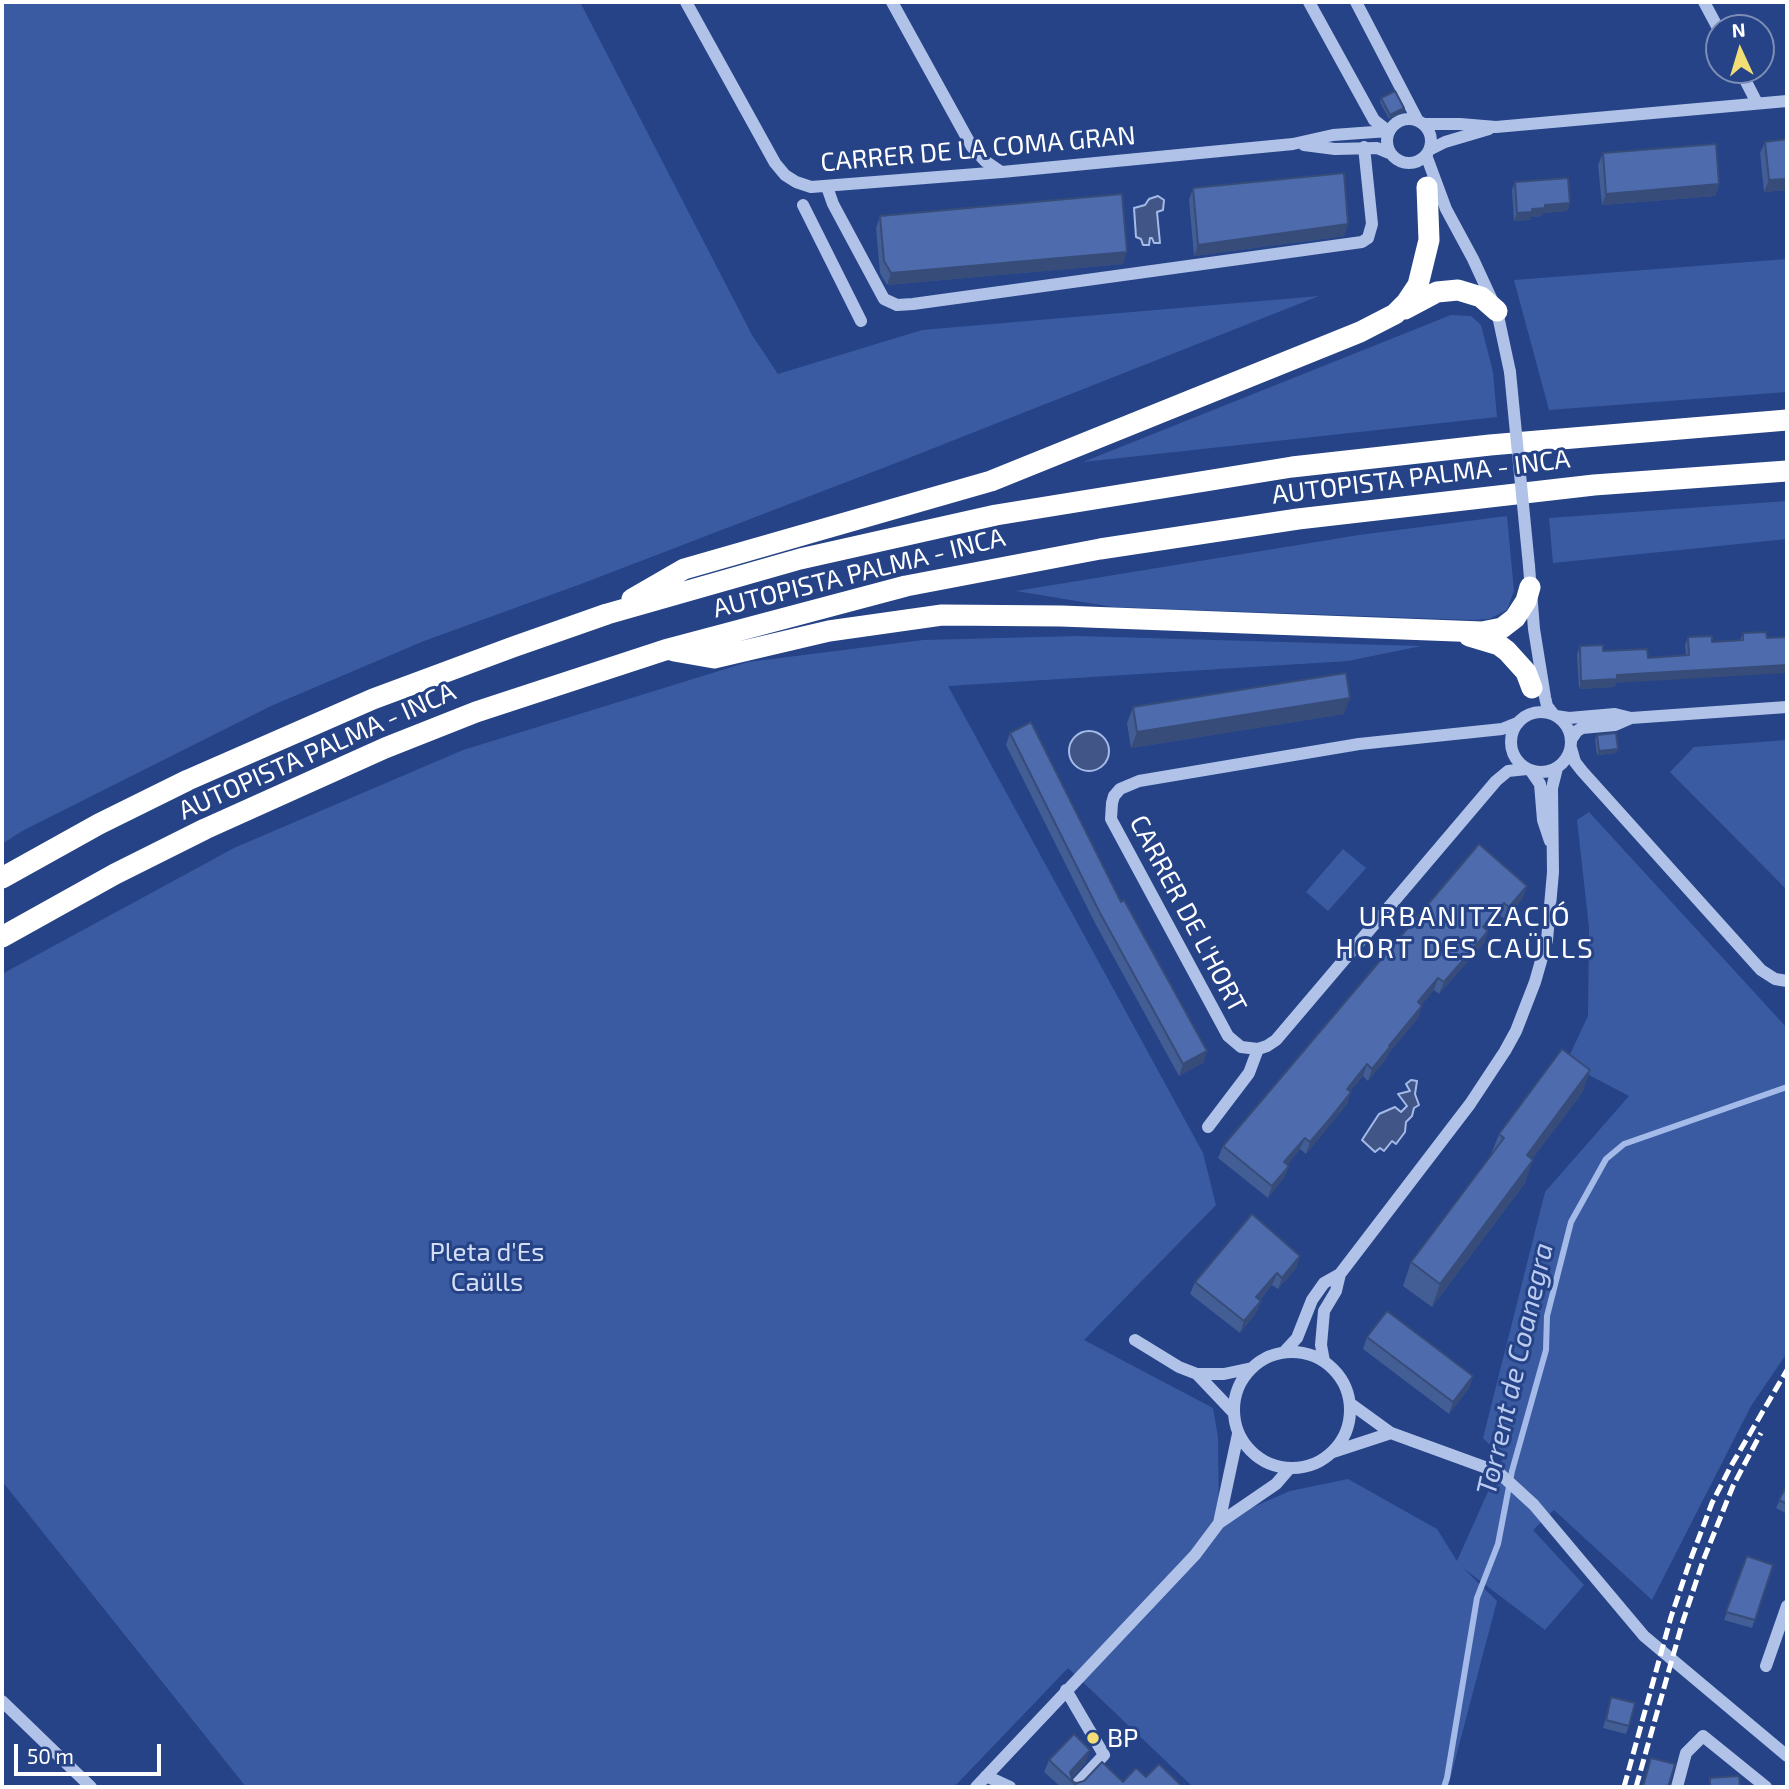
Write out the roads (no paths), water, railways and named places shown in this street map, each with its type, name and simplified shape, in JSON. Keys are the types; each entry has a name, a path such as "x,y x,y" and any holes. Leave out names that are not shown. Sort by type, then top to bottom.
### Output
{"highway":[{"path":"1395,314 1418,285 1429,240 1427,187"},
{"path":"607,614 684,569 991,481 1348,336 1437,292 1470,292 1497,311"},
{"name":"AUTOPISTA PALMA - INCA","path":"2,877 99,824 281,738 455,668 607,614 800,559 996,515 1390,455 1787,420"},
{"name":"AUTOPISTA PALMA - INCA","path":"2,937 116,874 295,787 476,712 665,650 906,586 1100,549 1286,520 1594,485 1787,471"},
{"path":"665,650 714,658 829,631 942,615 1060,616 1482,632 1502,628 1521,611 1530,577"},
{"path":"1453,632 1478,638 1507,650 1526,672 1532,688"}],"street":[{"name":"CARRER DE LA COMA GRAN","path":"686,2 775,163 785,175 811,187 1293,144 1334,135 1388,131"},
{"path":"892,2 972,147 985,161 1002,172"},
{"path":"1309,2 1374,120 1388,131"},
{"path":"1356,2 1431,139 1428,153 1446,209 1497,311 1510,372 1534,629 1547,706 1566,726 1575,762 1581,771 1761,970 1775,979 1787,981"},
{"path":"1747,84 1757,103"},
{"path":"1496,127 1445,142 1411,163 1400,162 1389,153 1386,142 1388,131 1402,120 1496,127 1787,101"},
{"name":"CARRER DE LA COMA GRAN","path":"1293,144 1335,149 1377,148 1389,153"},
{"path":"827,187 833,204 884,299 897,305 1362,242 1368,238 1371,224 1364,147"},
{"path":"1411,163 1446,209"},
{"path":"803,205 861,321"},
{"path":"1534,629 1530,703 1511,737 1512,752 1520,765 1529,770 1540,784 1543,820 1552,844"},
{"path":"1520,720 1537,712 1569,718 1615,714 1632,718 1787,707"},
{"path":"1208,1127 1249,1073 1258,1049 1276,1040 1496,780 1508,771 1529,770 1544,773 1558,767 1568,756 1577,731 1582,728 1615,725 1632,718"},
{"name":"CARRER DE L'HORT","path":"1258,1049 1241,1047 1227,1037 1114,826 1111,811 1114,796 1128,784 1166,776 1359,744 1502,729 1520,720"},
{"path":"1558,767 1581,771"},
{"path":"1284,1352 1297,1338 1312,1300 1324,1283 1340,1274 1470,1104 1516,1031 1535,982 1552,904 1552,788 1558,767"},
{"path":"1324,1361 1321,1345 1324,1311 1336,1291 1340,1274"},
{"path":"1135,1340 1179,1367 1197,1374 1224,1374 1252,1368"},
{"path":"1333,1452 1344,1438 1350,1422 1351,1404 1346,1387 1337,1373 1324,1361 1311,1355 1284,1352 1265,1358 1252,1368 1238,1386 1234,1413 1238,1434 1247,1448 1273,1466 1289,1469 1305,1467 1333,1452 1391,1433"},
{"path":"1197,1374 1234,1413"},
{"path":"1351,1404 1391,1433 1498,1472 1534,1505 1644,1636 1787,1756"},
{"path":"1219,1523 1238,1434"},
{"path":"976,1787 1195,1555 1219,1523 1276,1484 1289,1469"},
{"path":"1766,1666 1786,1614"},
{"path":"1066,1690 1104,1755 1074,1787"},
{"path":"2,1701 91,1787"},
{"path":"1677,1787 1686,1754 1703,1735 1766,1787"},
{"path":"986,1776 1010,1787"}],"waterway":[{"name":"Torrent de Coanegra","path":"1444,1787 1477,1598 1498,1544 1512,1471 1546,1350 1547,1316 1571,1222 1606,1159 1624,1144 1787,1087"}],"railway":[{"path":"1624,1787 1671,1617 1712,1503 1787,1370"},
{"path":"1636,1787 1682,1624 1703,1561 1733,1486 1761,1433"}],"place":[{"name":"BP","path":"1093,1738"}],"district":[{"name":"URBANITZACIÓ HORT DES CAÜLLS","path":"1465,933"}],"park label":[{"name":"Pleta d'Es Caülls","path":"487,1267"}]}
